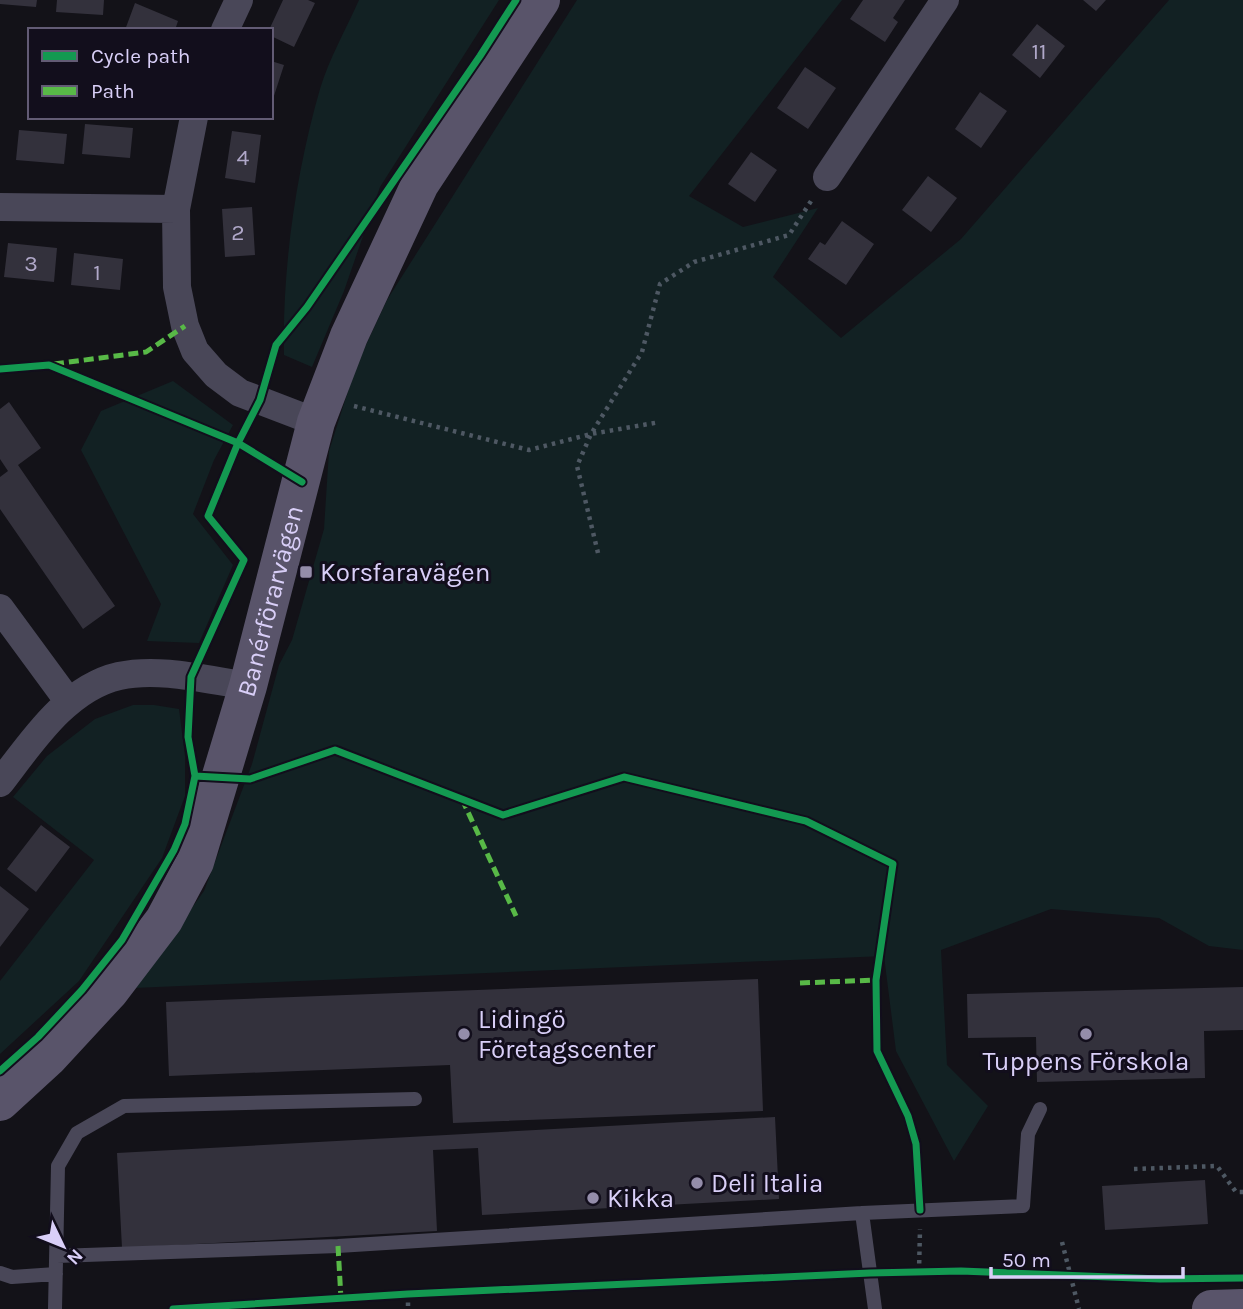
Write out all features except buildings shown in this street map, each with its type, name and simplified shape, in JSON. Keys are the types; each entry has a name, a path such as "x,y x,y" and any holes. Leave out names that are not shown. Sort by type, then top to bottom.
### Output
{"street":[{"path":"226,28 239,0"},
{"name":"Banérförarvägen","path":"0,1102 48,1058 110,991 164,920 195,862 248,686 320,410 354,325 420,184 541,0"},
{"path":"827,177 945,0"},
{"path":"194,119 176,209 177,287 185,326 195,351 216,375 240,393 320,410"},
{"path":"0,206 176,209"},
{"path":"0,608 69,702"},
{"path":"0,783 34,739 69,702 98,683 120,676 155,674 248,686"},
{"path":"1211,1309 1243,1308"}],"lane":[{"path":"55,1309 58,1166 77,1133 124,1106 415,1099"},
{"path":"57,1256 338,1246 862,1213 1023,1206 1028,1134 1040,1109"},
{"path":"862,1213 875,1309"},
{"path":"0,1273 12,1277 56,1274"}],"path":[{"path":"598,553 577,466 591,434 642,352 660,284 694,262 789,235 827,177"},
{"path":"320,410 528,450 591,434 660,422"},
{"path":"1134,1169 1217,1166 1236,1192 1243,1192"},
{"path":"919,1272 920,1210"},
{"path":"1062,1242 1079,1309"},
{"path":"870,1273 930,1272"},
{"path":"1057,1275 1083,1276"},
{"path":"408,1294 408,1309"},
{"path":"394,1295 421,1294"}],"shaded area":[{"path":"359,0 499,0 380,187 344,291 312,367 284,355 285,289 292,221 304,153 320,89"},
{"path":"577,0 842,0 689,196 743,227 818,208 773,277 841,338 961,239 1169,0 1243,0 1243,950 1209,946 1159,918 1051,909 941,950 947,1065 988,1106 954,1161 896,1051 884,956 134,988 204,891 252,764 279,665 292,640 324,529 329,451 356,366 387,300"},
{"path":"173,381 233,425 214,460 193,514 233,565 199,643 147,641 161,604 81,450 101,411"},
{"path":"133,705 179,709 185,756 185,796 162,858 79,981 0,1054 0,981 94,860 13,797 47,756 95,719"}],"marked path":[{"path":"54,364 146,352 185,326"},
{"path":"462,799 516,916"},
{"path":"800,983 876,980"},
{"path":"338,1246 341,1299"}],"cycle path":[{"path":"0,1071 38,1037 82,990 122,940 174,850 185,824 195,776 188,737 191,677 244,560 208,516 238,443 260,400 276,345 307,307 516,0"},
{"path":"0,369 49,365 238,443 302,482"},
{"path":"195,776 250,779 335,750 503,815 624,777 806,821 893,864 876,980 877,1051 908,1116 916,1144 920,1210"},
{"path":"173,1309 408,1294 870,1273 961,1271 1160,1279 1243,1278"}],"place":[{"name":"Korsfaravägen","path":"306,572"},
{"name":"Lidingö Företagscenter","path":"464,1034"},
{"name":"Tuppens Förskola","path":"1086,1034"},
{"name":"Deli Italia","path":"697,1183"},
{"name":"Kikka","path":"593,1198"}]}
